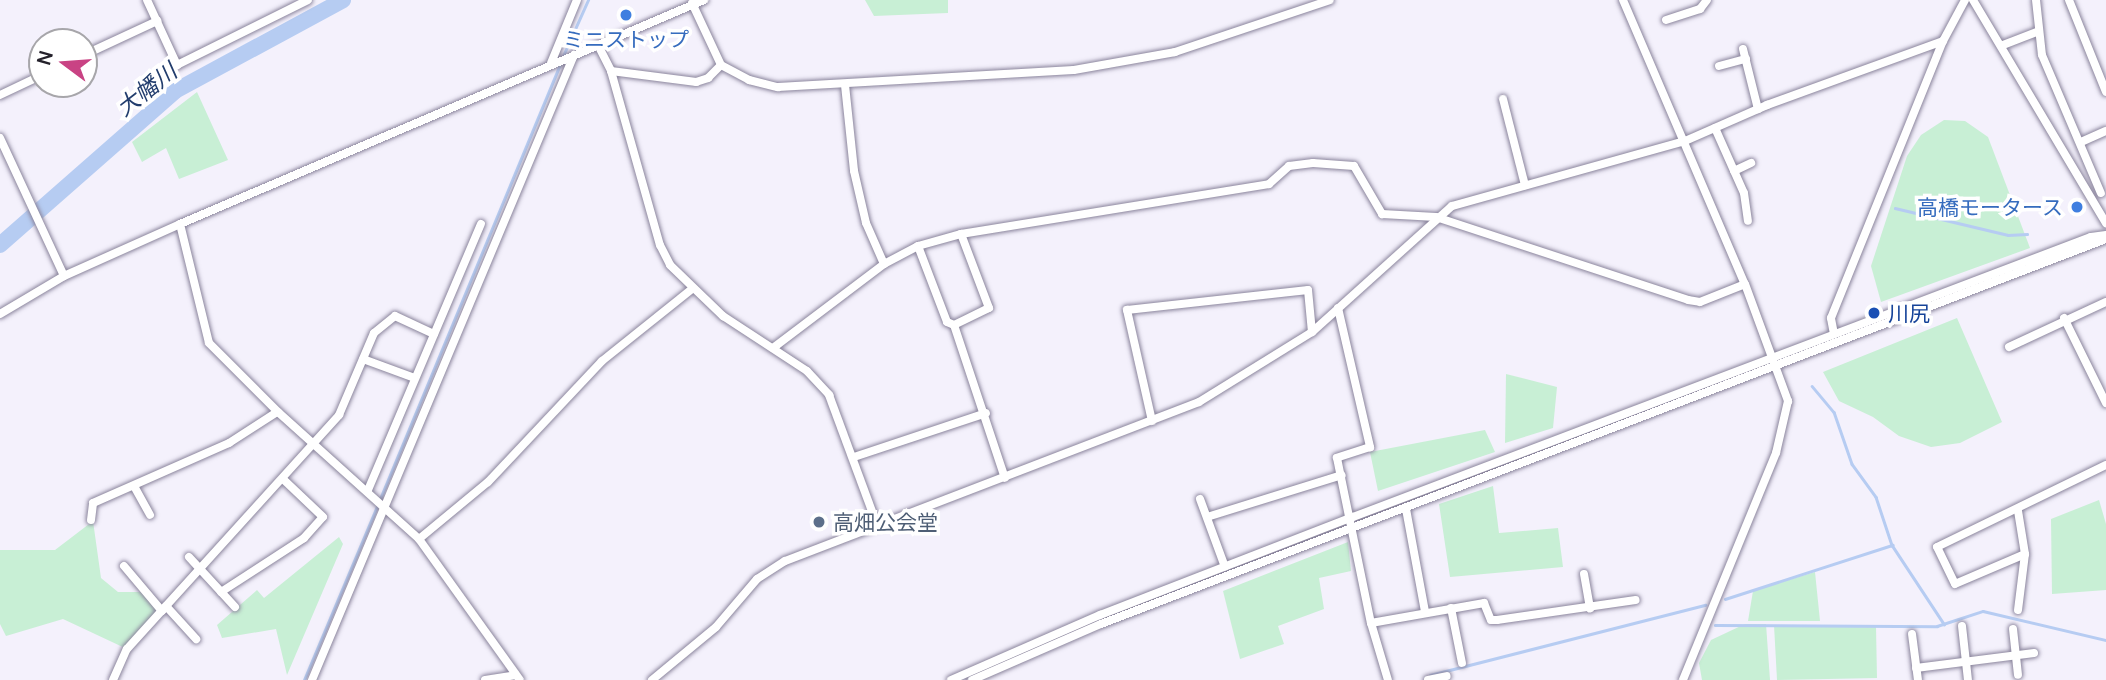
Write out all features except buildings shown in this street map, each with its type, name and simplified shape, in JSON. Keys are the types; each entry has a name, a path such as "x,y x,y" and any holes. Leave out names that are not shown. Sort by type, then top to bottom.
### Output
{"street":[{"path":"147,0 177,65 308,0"},
{"path":"553,62 577,0"},
{"path":"0,314 64,276 180,224 692,2 704,0"},
{"path":"692,2 721,65 749,80 778,87 845,85 967,73 1074,70 1175,52 1330,0"},
{"path":"1623,0 1745,284 1788,401 1783,433 1683,680"},
{"path":"1666,20 1700,9 1707,0"},
{"path":"1834,334 1831,318 1943,41 1965,0"},
{"path":"1973,0 2003,46 2106,223"},
{"path":"2036,0 2037,32 2042,55 2101,193"},
{"path":"2069,0 2103,78 2106,92"},
{"path":"98,48 157,21"},
{"path":"2003,46 2037,32"},
{"path":"652,680 716,628 757,579 799,554 1005,478 1199,402 1312,332 1436,217 1462,202 1685,141 1758,109 1943,41"},
{"path":"598,45 611,71 660,245 670,265 692,289 807,371 829,395 877,525"},
{"path":"1743,49 1758,109"},
{"path":"312,680 571,56"},
{"path":"1719,66 1746,59"},
{"path":"611,71 696,82 721,65"},
{"path":"0,95 28,82"},
{"path":"845,85 854,171 866,223 884,264"},
{"path":"1503,99 1525,185"},
{"path":"1715,128 1734,171 1748,221"},
{"path":"2081,142 2106,131"},
{"path":"0,138 64,276"},
{"path":"773,348 884,264 918,246 961,234 1269,184 1289,166 1313,163 1354,166 1382,214 1436,217 1688,300 1700,302 1745,284"},
{"path":"1734,171 1751,163"},
{"path":"180,224 209,343 277,412 386,506 419,539 518,678"},
{"path":"370,492 481,224"},
{"path":"954,325 989,308 961,234"},
{"path":"951,680 1224,567 1353,517 1834,334 2106,237"},
{"path":"972,680 1101,624 1778,368 2106,237"},
{"path":"918,246 947,322 954,325 986,413 1005,478"},
{"path":"419,539 488,482 603,361 692,289"},
{"path":"1152,421 1127,310 1308,290 1312,332"},
{"path":"2008,347 2064,318 2106,302"},
{"path":"1338,308 1370,447 1337,458 1353,517 1371,623 1388,680"},
{"path":"113,680 127,649 316,444 339,415 374,333 396,316 434,334"},
{"path":"2064,318 2106,403"},
{"path":"363,359 415,378"},
{"path":"91,520 93,503 229,443 277,412"},
{"path":"854,457 986,413"},
{"path":"2025,554 1955,584 1937,547 2018,511 2106,465"},
{"path":"1207,517 1342,475"},
{"path":"221,592 304,538 323,517 283,479"},
{"path":"134,486 150,515"},
{"path":"1200,499 1224,567"},
{"path":"1406,509 1425,612"},
{"path":"2018,511 2025,554 2018,610"},
{"path":"189,557 235,607"},
{"path":"124,566 195,639"},
{"path":"1584,574 1590,608"},
{"path":"1371,623 1484,603 1491,620 1497,620 1636,600"},
{"path":"1451,608 1462,663"},
{"path":"1962,626 1968,680"},
{"path":"2013,629 2018,675"},
{"path":"1912,634 1918,680"},
{"path":"1916,668 2034,653"},
{"path":"1428,680 1447,676"},
{"path":"485,680 518,678"}],"green space":[{"path":"865,0 948,0 948,13 874,16"},
{"path":"197,92 228,160 179,179 166,148 142,162 132,142"},
{"path":"1944,120 1965,121 1988,137 2030,248 1881,302 1871,266 1907,156 1921,135"},
{"path":"1957,318 2002,422 1960,443 1931,447 1899,436 1873,417 1839,401 1823,372"},
{"path":"1506,374 1557,387 1553,428 1505,443"},
{"path":"1485,430 1495,452 1378,491 1370,452"},
{"path":"1493,486 1499,533 1558,528 1563,567 1450,577 1439,504"},
{"path":"2099,500 2106,524 2106,590 2052,594 2051,519"},
{"path":"93,521 101,578 118,592 143,592 159,608 127,649 63,619 6,636 0,624 0,550 55,550"},
{"path":"339,537 343,544 287,675 276,629 222,638 217,625 257,590 264,598"},
{"path":"1348,542 1351,571 1319,578 1324,609 1278,626 1284,644 1240,659 1223,591"},
{"path":"1815,572 1820,621 1748,621 1753,591"},
{"path":"1745,624 1766,624 1770,680 1702,680 1699,663 1711,640"},
{"path":"1774,625 1876,627 1877,678 1777,680"}],"waterway":[{"name":"大幡川","path":"0,245 175,91 343,0"},
{"path":"563,56 588,0"},
{"path":"380,499 559,66"},
{"path":"1895,208 2008,235 2027,234"},
{"path":"1812,386 1834,412 1852,464 1876,497 1892,545 1944,624"},
{"path":"304,680 377,506"},
{"path":"1725,599 1892,545"},
{"path":"1430,675 1705,605"},
{"path":"1715,625 1937,626 1983,611 2106,640"}],"place":[{"name":"ミニストップ","path":"626,15"},
{"name":"高橋モータース","path":"2077,207"},
{"name":"川尻","path":"1874,313"},
{"name":"高畑公会堂","path":"819,522"}]}
